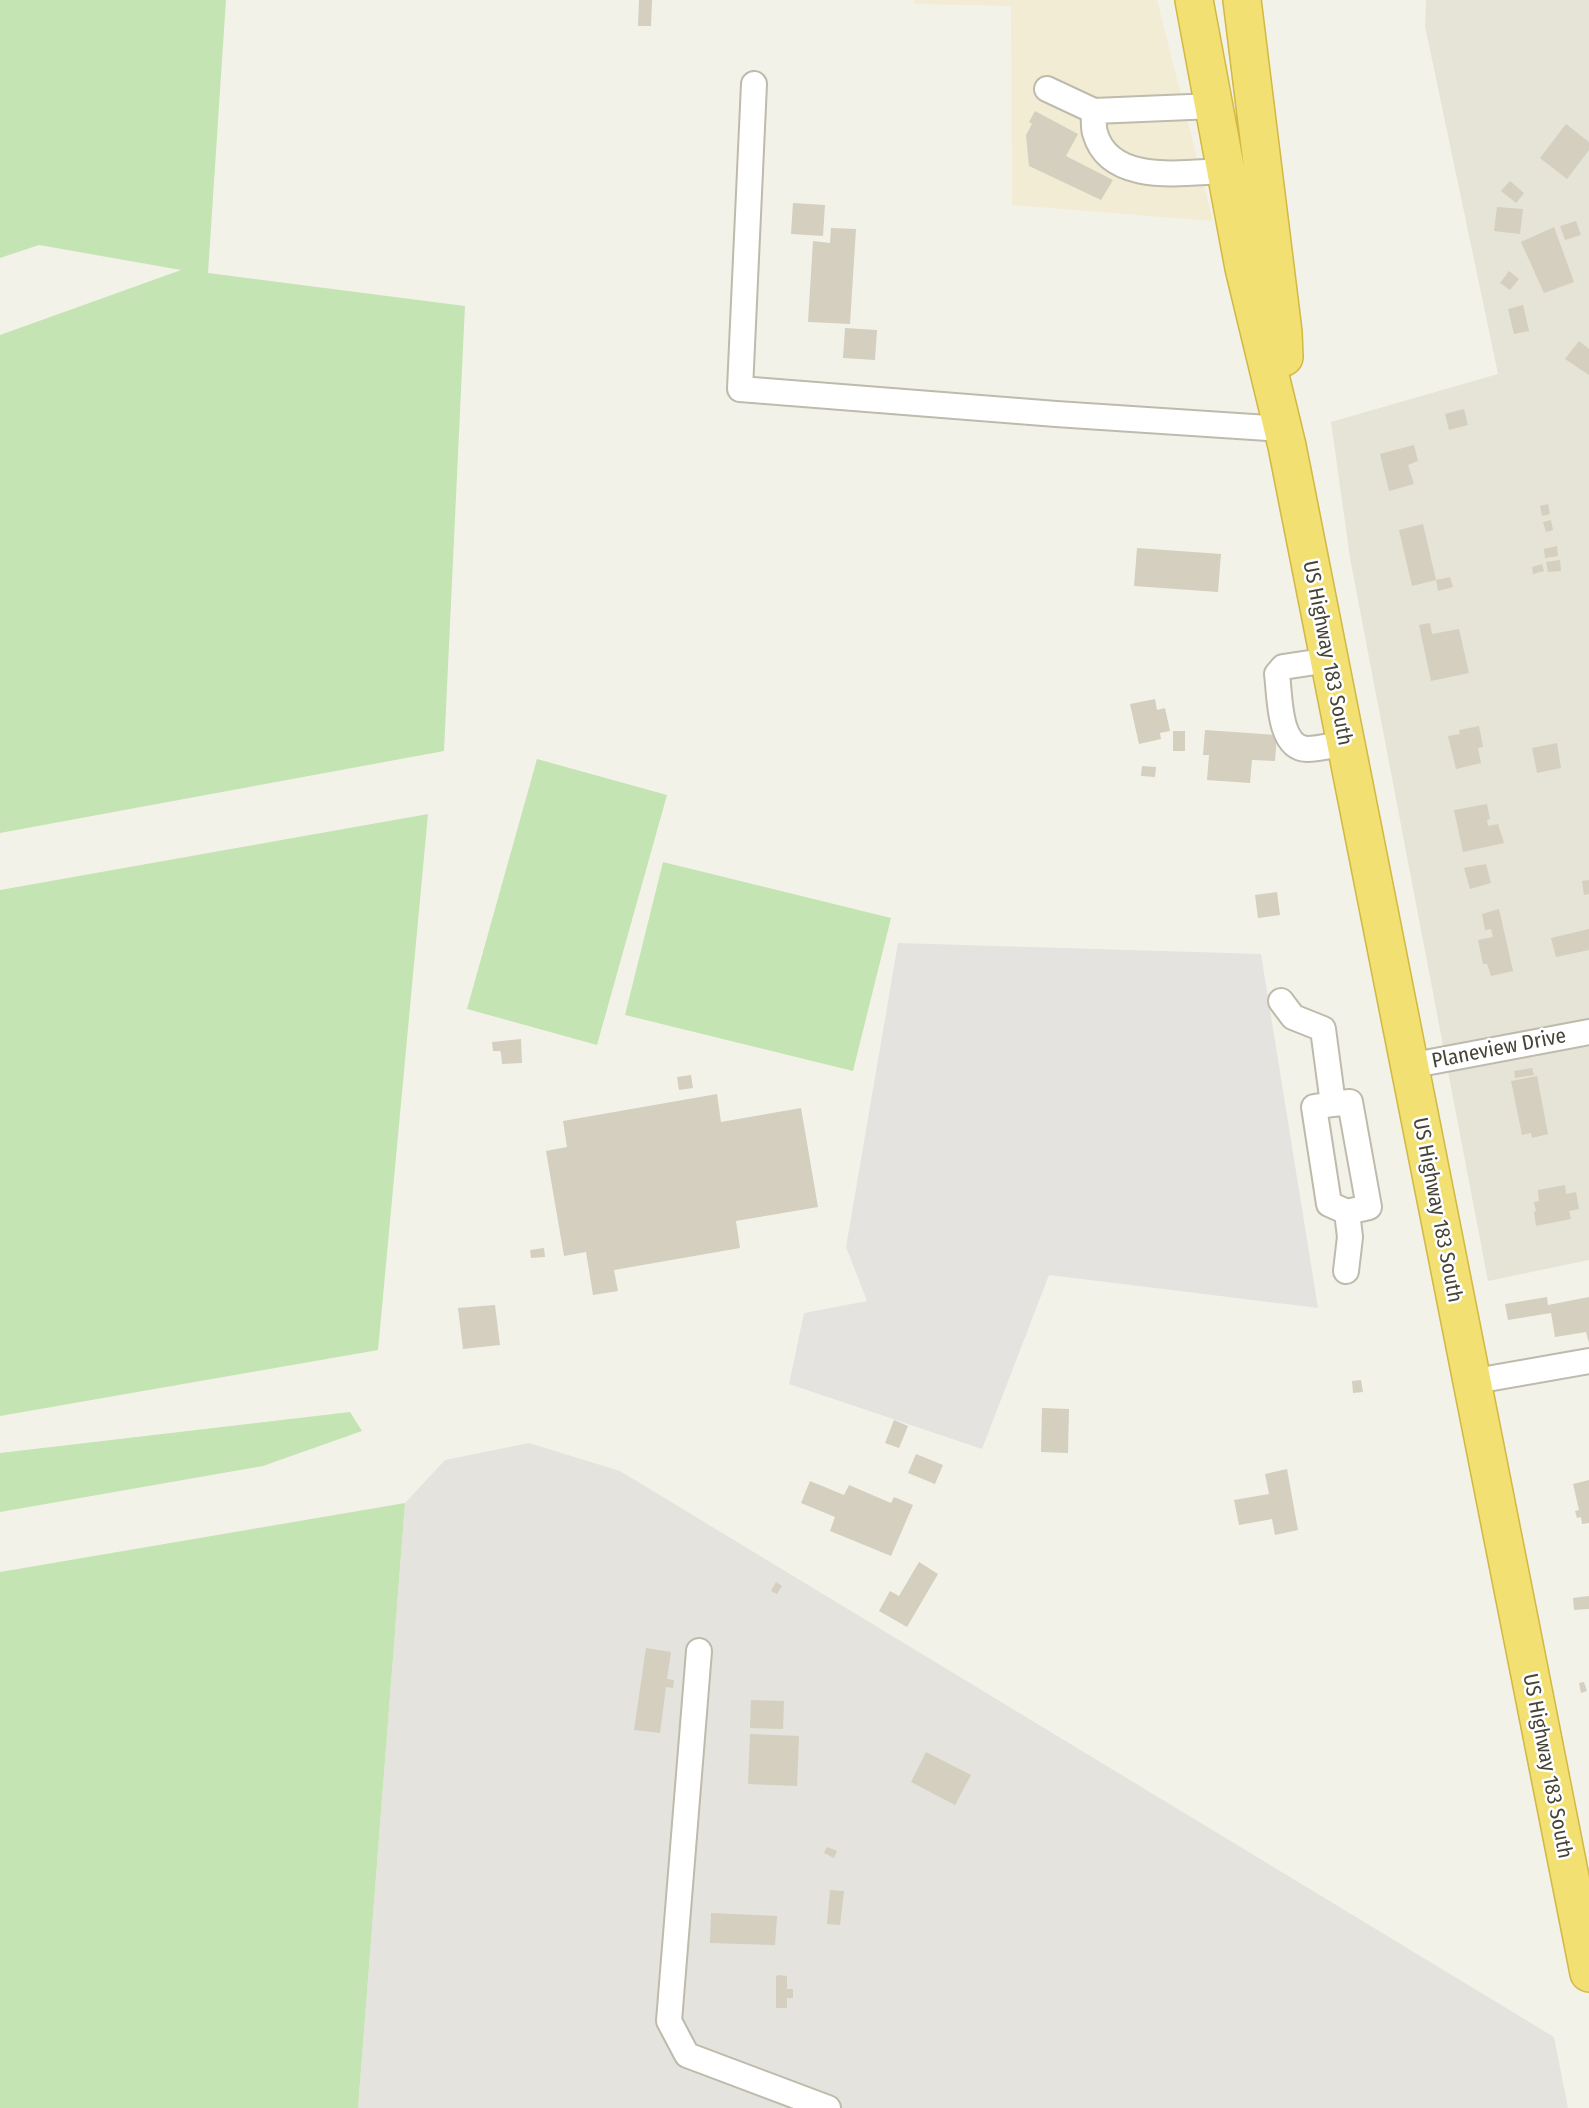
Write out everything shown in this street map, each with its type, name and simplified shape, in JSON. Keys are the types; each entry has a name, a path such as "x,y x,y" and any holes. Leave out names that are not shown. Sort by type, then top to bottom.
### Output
{"highway":[{"name":"US Highway 183 South","path":"1194,0 1244,268 1285,437 1589,1973"},
{"name":"US Highway 183 South","path":"1242,0 1283,332 1285,437"}],"street":[{"path":"754,84 740,389 1056,414 1285,437"},
{"path":"1047,89 1094,111 1214,106"},
{"path":"1094,111 1095,132 1103,149 1133,170 1147,173 1226,171"},
{"path":"1329,660 1283,667 1277,674 1285,733 1293,744 1305,749 1345,743"},
{"path":"1281,1001 1293,1017 1323,1030 1333,1104"},
{"name":"Planeview Drive","path":"1409,1066 1589,1032"},
{"path":"1350,1102 1369,1207 1347,1212 1329,1204 1314,1107 1333,1104 1350,1102"},
{"path":"1346,1271 1350,1237 1347,1212"},
{"path":"1471,1381 1589,1361"},
{"path":"699,1651 669,2021 687,2055 828,2108"}],"shaded area":[{"path":"914,0 1157,0 1213,221 1012,205 1011,6 914,4"},
{"path":"1426,0 1589,0 1589,1260 1488,1281 1350,558 1331,422 1498,374 1425,26"},
{"path":"898,943 1261,954 1318,1308 1049,1275 982,1449 789,1384 804,1313 867,1301 846,1247"},
{"path":"529,1443 620,1471 1554,2037 1568,2108 358,2108 405,1503 445,1460"}],"green space":[{"path":"0,0 226,0 208,273 465,306 444,751 0,833 0,335 181,270 39,245 0,258"},
{"path":"537,759 667,795 597,1045 467,1009"},
{"path":"428,814 378,1350 0,1416 0,890"},
{"path":"663,862 891,918 853,1071 625,1015"},
{"path":"350,1412 362,1431 263,1466 0,1512 0,1453"},
{"path":"405,1503 358,2108 0,2108 0,1572"}],"building":[{"path":"639,0 652,0 651,26 638,26"},
{"path":"1035,111 1078,134 1066,156 1113,180 1101,200 1029,166 1026,135"},
{"path":"1566,124 1589,142 1589,150 1567,179 1540,158"},
{"path":"1510,181 1524,193 1516,203 1501,191"},
{"path":"793,203 825,205 823,236 791,234"},
{"path":"1497,207 1523,209 1520,234 1494,231"},
{"path":"1576,221 1581,235 1565,240 1560,226"},
{"path":"1554,227 1574,282 1544,293 1521,242"},
{"path":"831,228 856,229 850,324 808,322 813,241 830,243"},
{"path":"1509,271 1519,279 1510,290 1500,283"},
{"path":"1523,305 1529,331 1514,334 1508,309"},
{"path":"845,328 877,330 875,360 843,358"},
{"path":"1579,341 1589,349 1589,375 1565,359"},
{"path":"1464,409 1468,425 1449,430 1445,414"},
{"path":"1414,445 1418,461 1408,465 1414,484 1389,491 1380,454"},
{"path":"1548,504 1550,514 1542,516 1540,506"},
{"path":"1551,520 1553,530 1546,532 1543,522"},
{"path":"1423,524 1436,580 1412,586 1399,530"},
{"path":"1557,546 1558,556 1545,558 1544,549"},
{"path":"1137,548 1221,554 1218,592 1134,586"},
{"path":"1560,560 1561,571 1548,572 1546,562"},
{"path":"1542,564 1544,571 1533,574 1532,567"},
{"path":"1450,577 1453,587 1438,591 1436,580"},
{"path":"1430,623 1432,634 1459,629 1469,673 1431,681 1419,625"},
{"path":"1155,699 1157,710 1165,708 1170,731 1160,733 1161,739 1139,744 1130,704"},
{"path":"1479,726 1483,747 1478,748 1481,763 1456,769 1448,736 1460,734 1459,730"},
{"path":"1205,730 1277,735 1275,761 1252,760 1250,783 1207,780 1209,755 1203,755"},
{"path":"1173,731 1185,731 1185,751 1173,751"},
{"path":"1557,743 1561,768 1537,773 1532,748"},
{"path":"1142,766 1156,767 1155,777 1141,776"},
{"path":"1487,804 1490,819 1487,820 1488,826 1498,824 1504,843 1463,852 1454,810"},
{"path":"1486,864 1491,883 1470,889 1464,868"},
{"path":"1589,880 1589,894 1584,895 1582,881"},
{"path":"1277,892 1280,915 1258,918 1255,895"},
{"path":"1499,909 1513,971 1491,976 1487,964 1483,964 1478,940 1493,937 1491,929 1485,930 1482,914"},
{"path":"1589,929 1589,950 1556,957 1551,938"},
{"path":"521,1039 522,1063 502,1064 501,1053 493,1051 492,1042"},
{"path":"1532,1068 1534,1075 1515,1078 1514,1071"},
{"path":"691,1075 693,1088 679,1090 677,1077"},
{"path":"1537,1076 1548,1134 1532,1138 1531,1133 1522,1135 1511,1081"},
{"path":"717,1094 721,1122 801,1108 818,1207 736,1221 740,1248 614,1270 618,1291 593,1295 586,1252 564,1256 546,1151 567,1147 563,1121"},
{"path":"1565,1185 1566,1194 1576,1192 1579,1209 1569,1211 1571,1219 1536,1226 1534,1202 1539,1201 1538,1190"},
{"path":"544,1248 545,1257 531,1258 530,1250"},
{"path":"1547,1297 1548,1305 1589,1297 1589,1343 1586,1332 1555,1337 1551,1313 1508,1320 1505,1304"},
{"path":"495,1305 500,1345 463,1349 458,1308"},
{"path":"1361,1380 1363,1392 1353,1393 1352,1381"},
{"path":"1042,1408 1069,1409 1068,1453 1041,1452"},
{"path":"894,1420 908,1426 899,1448 885,1443"},
{"path":"916,1454 943,1465 935,1484 908,1473"},
{"path":"1287,1469 1298,1530 1275,1535 1272,1519 1239,1525 1234,1500 1269,1494 1265,1474"},
{"path":"1589,1480 1589,1523 1582,1524 1581,1517 1577,1518 1575,1511 1579,1510 1573,1484"},
{"path":"810,1481 844,1495 849,1485 891,1503 894,1497 913,1505 891,1556 830,1531 835,1517 801,1503"},
{"path":"919,1562 938,1574 907,1627 879,1611 890,1591 899,1596"},
{"path":"776,1582 782,1586 777,1594 771,1591"},
{"path":"1589,1596 1589,1609 1574,1610 1573,1598"},
{"path":"646,1648 671,1652 667,1679 674,1680 673,1688 666,1687 660,1733 634,1730"},
{"path":"1584,1682 1587,1691 1581,1693 1579,1683"},
{"path":"751,1700 784,1701 783,1729 750,1728"},
{"path":"750,1734 799,1736 797,1786 748,1784"},
{"path":"926,1752 971,1775 955,1805 911,1782"},
{"path":"827,1847 837,1851 834,1858 824,1853"},
{"path":"830,1890 844,1891 840,1925 827,1924"},
{"path":"711,1913 777,1916 775,1945 710,1943"},
{"path":"776,1976 787,1976 787,1989 793,1989 793,1998 787,1998 787,2008 776,2008"}]}
